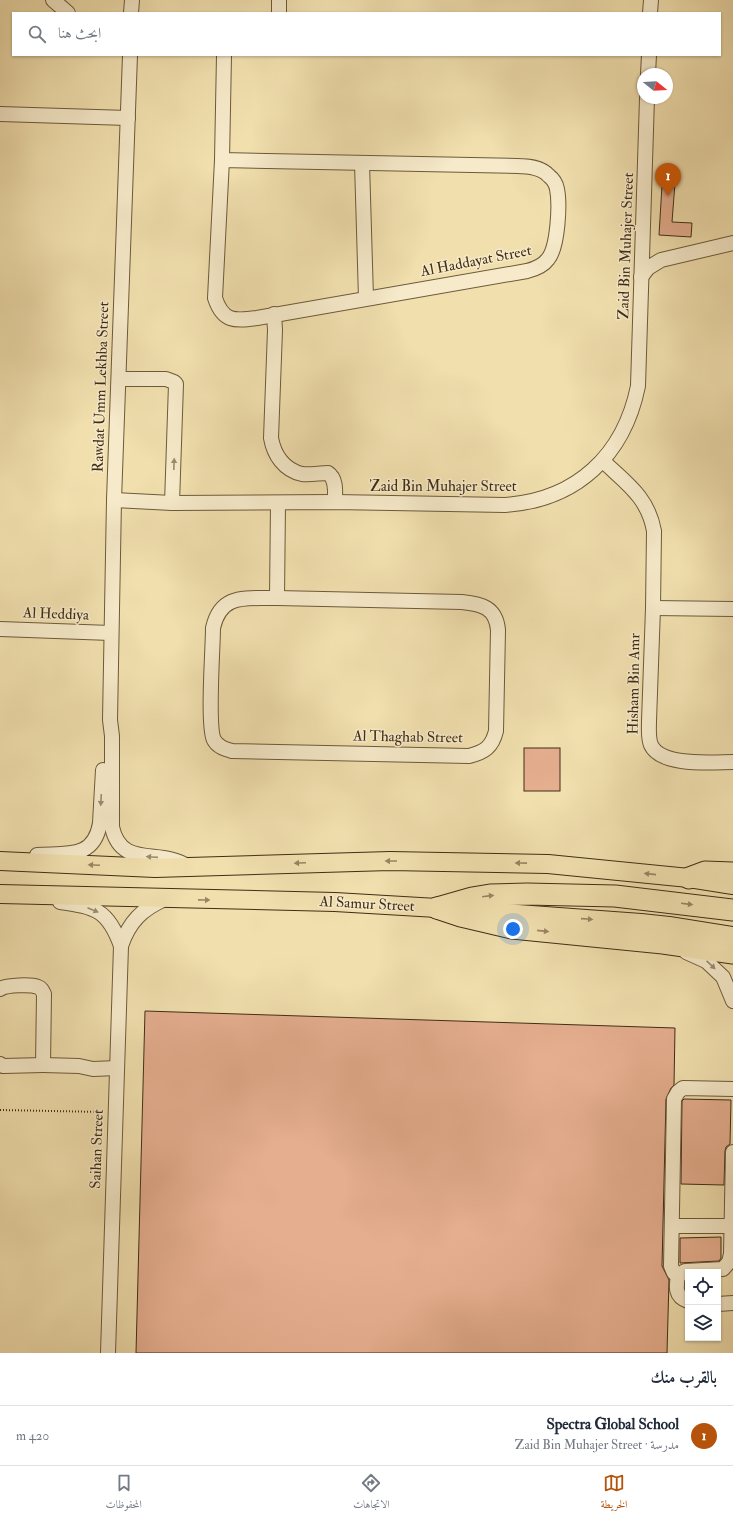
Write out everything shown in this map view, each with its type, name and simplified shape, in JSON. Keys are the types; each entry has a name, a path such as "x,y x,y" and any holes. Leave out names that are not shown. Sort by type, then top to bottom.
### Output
{"highway":[{"path":"689,878 705,872 733,873"},
{"path":"436,908 454,902 484,896 527,894 615,896 733,910"},
{"path":"436,908 461,916 512,928 663,943 733,953"}],"main road":[{"path":"0,861 155,868 390,861 548,864 689,878 733,885"},
{"name":"Al Samur Street","path":"0,894 335,902 641,923 733,936"}],"street":[{"path":"53,0 67,12"},
{"path":"131,12 132,0"},
{"path":"279,12 280,0"},
{"path":"650,12 651,0"},
{"name":"Rawdat Umm Lekhba Street","path":"130,56 114,500 110,720 112,736 112,827 116,841 126,851 132,854 171,859 189,868"},
{"name":"Al Haddayat Street","path":"222,160 529,166 543,171 556,185 556,236 553,252 544,263 537,268 257,318 235,320 229,318 222,313 215,298 222,160 224,56"},
{"path":"648,68 649,56"},
{"name":"Zaid Bin Muhajer Street","path":"114,500 172,503 335,502 519,504 546,498 571,486 588,474 603,461 620,438 636,399 640,377 641,277 647,104"},
{"path":"0,114 128,118"},
{"path":"362,163 366,298"},
{"path":"641,277 648,268 661,260 733,243"},
{"path":"274,314 275,330 271,438 273,446 280,460 288,468 304,474 328,473 331,475 335,485 335,502"},
{"path":"119,378 166,379 176,384 172,503"},
{"name":"Hisham Bin Amr","path":"603,461 644,501 652,520 655,543 648,721 650,744 658,754 669,759 733,762"},
{"path":"277,598 278,503"},
{"name":"Al Thaghab Street","path":"277,598 462,602 481,605 489,609 498,622 496,731 490,747 469,756 232,751 219,746 214,740 211,723 213,628 217,615 225,604 231,601 240,599 277,598"},
{"path":"653,608 733,609"},
{"name":"Al Heddiya","path":"0,629 111,634"},
{"name":"Rawdat Umm Lekhba Street","path":"19,861 35,855 77,853 89,846 93,841 99,829 100,823 105,736 110,720"},
{"name":"Saihan Street","path":"0,894 77,905 91,909 100,913 110,922 115,929 121,946"},
{"name":"Saihan Street","path":"108,1353 121,946 125,934 140,913 165,899"},
{"path":"663,943 706,960 723,977 733,1001"},
{"path":"0,989 5,986 32,986 39,987 42,990 44,994 43,1066"},
{"path":"0,1064 3,1066 79,1066 89,1062 117,1064"},
{"path":"678,1276 674,1273 671,1266 674,1099 678,1092 683,1088 733,1089"},
{"path":"685,1300 678,1294 678,1276 685,1271 723,1269 729,1262 731,1254 733,1152"},
{"path":"672,1226 732,1226"},
{"path":"721,1304 733,1303"}],"path":[{"path":"0,1110 115,1113"}],"building":[{"path":"663,169 676,170 672,222 692,223 691,237 659,235"},
{"path":"524,748 560,748 560,791 524,791"},
{"path":"145,1011 675,1028 674,1085 666,1099 662,1266 669,1280 667,1353 136,1353"},
{"path":"684,1099 731,1100 730,1144 726,1147 725,1151 724,1185 681,1184 682,1101"},
{"path":"721,1237 721,1258 719,1261 680,1263 680,1238"}],"place":[{"name":"Spectra Global School","path":"668,196"}]}
